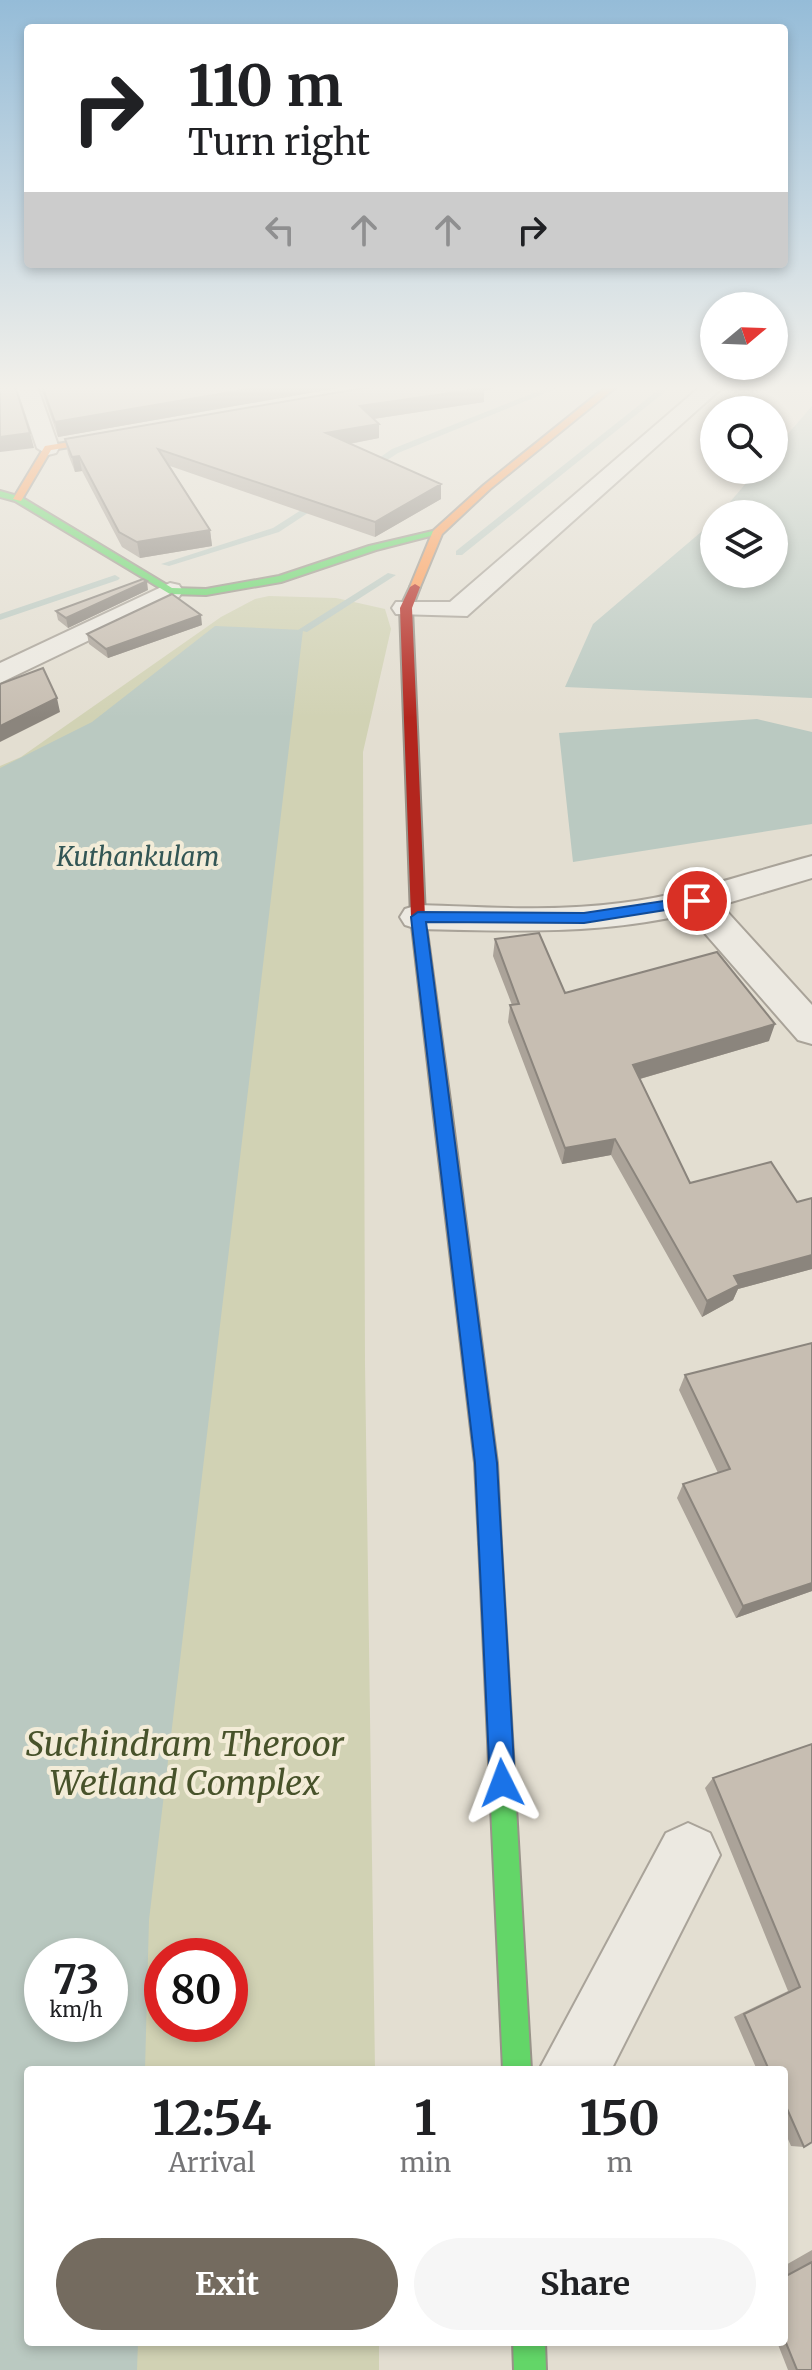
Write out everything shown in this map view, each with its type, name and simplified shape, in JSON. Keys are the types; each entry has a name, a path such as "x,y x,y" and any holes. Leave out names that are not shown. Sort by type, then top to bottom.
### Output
{"main road":[{"path":"10,497 170,591 206,592 281,579 373,548 437,533"},
{"path":"477,497 437,533 406,608 418,917 486,1463 517,2066"},
{"path":"529,2346 530,2370"}],"street":[{"path":"406,608 457,610 587,497"},
{"path":"0,674 170,591"},
{"path":"418,917 584,918 697,901 812,867"},
{"path":"697,901 812,1030"},
{"path":"576,2066 688,1855"}],"green space":[{"name":"Suchindram Theroor Wetland Complex","path":"269,596 336,598 385,609 391,629 363,752 365,1364 375,2066 24,2066 24,2346 379,2346 379,2370 0,2370 0,766 21,757 221,617 255,599"}],"water":[{"path":"735,497 812,497 812,698 565,687 593,624 700,533 700,588 788,588 788,500 732,500"},
{"name":"Kuthankulam","path":"215,626 303,630 149,1938 144,1938 145,2066 24,2066 24,2346 138,2346 137,2370 0,2370 0,768 92,722"},
{"path":"757,719 812,732 812,824 573,862 559,733"}],"building":[{"path":"100,497 189,497 210,530 137,542 119,532"},
{"path":"299,497 419,497 375,522"},
{"path":"143,579 147,581 66,618 56,611"},
{"path":"172,594 201,615 106,649 87,634"},
{"path":"43,668 57,698 0,726 0,684"},
{"path":"539,933 565,993 717,952 775,1024 633,1065 690,1183 771,1162 797,1202 812,1198 812,1255 734,1276 739,1285 707,1301 615,1139 565,1148 510,1005 519,1004 495,939"},
{"path":"812,1343 812,1583 743,1606 683,1484 730,1469 685,1375"},
{"path":"812,1744 812,2142 804,2147 788,2111 788,2066 767,2066 744,2014 800,1987 713,1778"},
{"path":"812,2262 812,2370 797,2370 787,2346 788,2275"}],"waterway":[{"path":"459,553 530,497"},
{"path":"166,564 276,530 320,501"},
{"path":"303,630 391,575"},
{"path":"0,617 115,578"}],"traffic: fast":[{"path":"9,497 170,591 206,592 281,579 373,548 437,533"},
{"path":"490,1543 517,2066"},
{"path":"529,2346 530,2370"}],"traffic: slow":[{"path":"415,587 437,533 477,497"},
{"path":"442,1108 486,1463 490,1543"}],"traffic: jam":[{"path":"415,587 406,608 418,917 442,1108"}],"route":[{"path":"502,1783 486,1463 418,917 584,918 622,915 697,901"}]}
